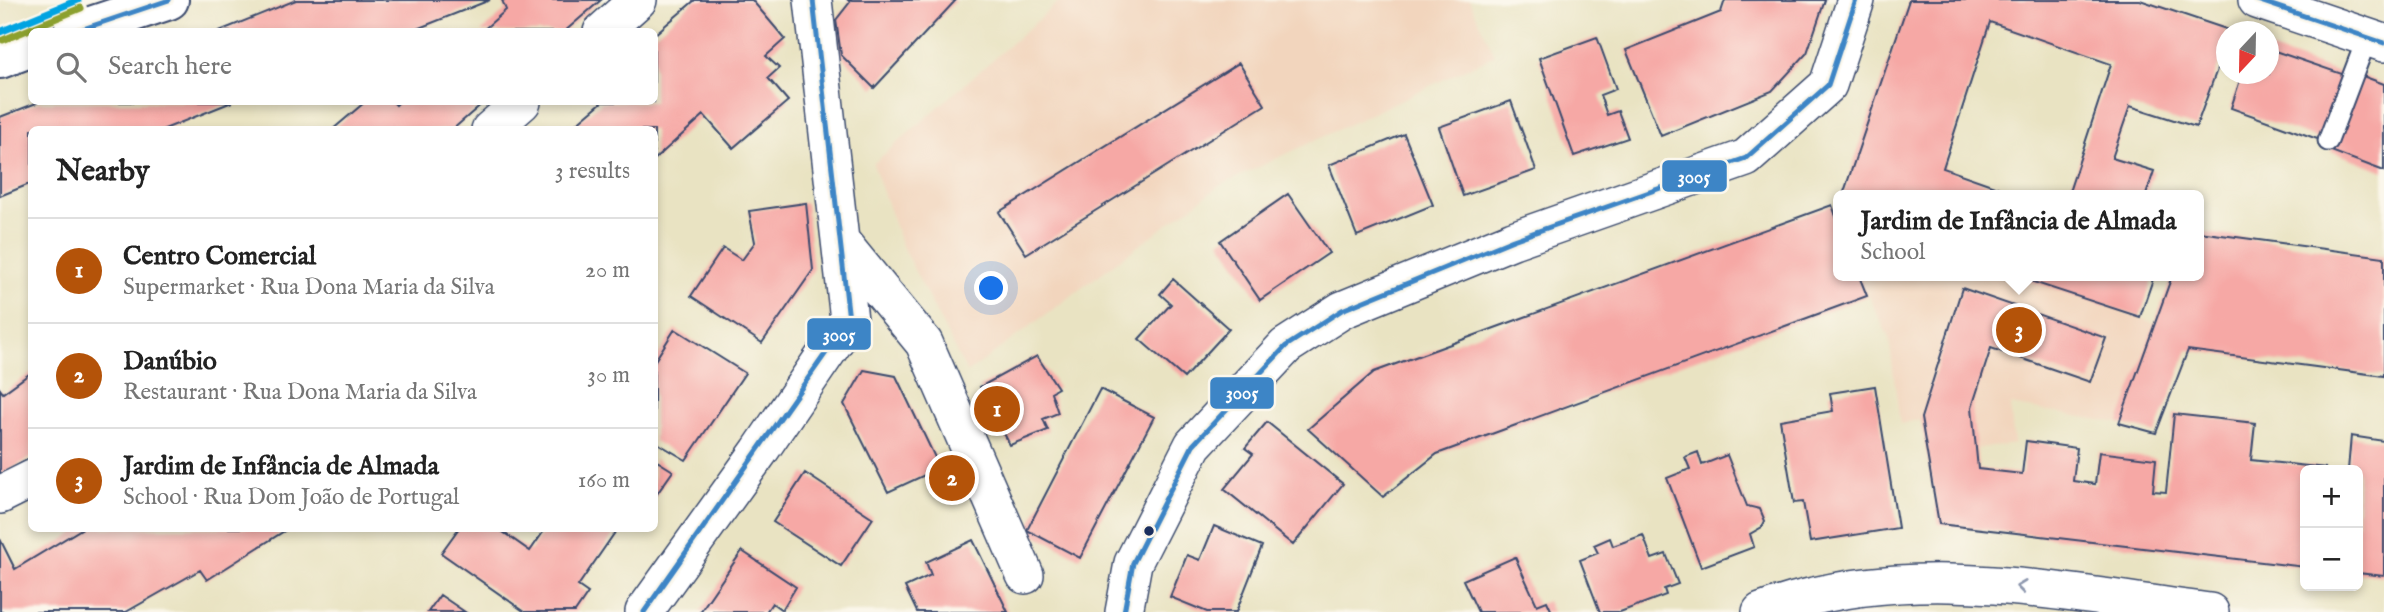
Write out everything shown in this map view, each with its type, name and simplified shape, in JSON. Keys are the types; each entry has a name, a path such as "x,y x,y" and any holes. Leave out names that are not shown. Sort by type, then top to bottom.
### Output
{"main road":[{"path":"85,28 169,0"},
{"path":"0,59 28,48"}],"street":[{"path":"606,28 638,0"},
{"path":"645,612 849,320 813,0"},
{"path":"1124,612 1133,563 1193,445 1286,346 1342,310 1513,240 1746,158 1828,85 1856,0"},
{"path":"2257,0 2376,41"},
{"path":"495,126 519,105"},
{"path":"842,243 924,343 1025,575"},
{"path":"0,495 28,481"},
{"path":"1761,612 1819,594 1920,581 1973,581 2210,612"}],"lane":[{"path":"2328,141 2376,41"}],"shaded area":[{"path":"1061,0 1469,0 1495,55 1219,186 967,373 902,246 873,164"},
{"path":"1861,281 2029,281 2155,323 2119,423 2010,405 2014,444 1976,449 1971,407 1900,424 1889,338"}],"building":[{"path":"296,0 490,0 419,28 227,28"},
{"path":"502,0 601,0 569,28 486,28 506,10"},
{"path":"695,0 752,0 785,39 766,56 779,68 768,78 788,101 733,148 704,115 658,156 658,126 574,126 598,105 658,105 658,32"},
{"path":"848,0 956,0 874,88 841,55 836,20 850,2"},
{"path":"1725,0 1825,0 1807,53 1772,91 1661,136 1626,50 1721,12"},
{"path":"1909,0 2140,0 2216,26 2216,72 2196,127 2130,106 2112,158 2154,171 2148,190 2070,190 2111,64 1990,22 1943,168 2006,190 1845,190"},
{"path":"1597,37 1616,89 1600,95 1607,115 1618,111 1628,138 1574,156 1539,58"},
{"path":"2279,52 2348,76 2323,141 2231,108 2239,84 2279,84"},
{"path":"1239,63 1265,105 1026,254 999,212"},
{"path":"2360,75 2384,84 2384,171 2331,151"},
{"path":"1511,101 1536,170 1463,196 1439,127"},
{"path":"31,105 224,105 172,126 28,126 28,185 0,196 0,117"},
{"path":"361,105 481,105 457,126 337,126"},
{"path":"1404,134 1433,205 1357,236 1329,165"},
{"path":"1288,194 1329,253 1260,300 1220,241"},
{"path":"806,203 813,270 762,343 691,296 723,248 742,260 755,242 749,211"},
{"path":"1832,205 1833,281 1861,281 1867,296 1437,454 1383,497 1308,429 1374,372"},
{"path":"2204,233 2384,257 2384,376 2188,350 2156,433 2119,423 2170,281 2204,281"},
{"path":"1173,279 1229,329 1184,378 1139,339 1171,304 1160,294"},
{"path":"2030,281 2152,281 2140,317"},
{"path":"1962,288 2106,338 2090,382 1991,348 1972,407 1978,469 2022,474 2026,441 2077,448 2073,481 2095,484 2099,452 2156,459 2153,491 2166,492 2174,414 2255,423 2251,460 2300,465 2300,566 1939,524 1921,418"},
{"path":"675,329 745,373 686,460 658,443 658,356"},
{"path":"1037,356 1058,388 1051,392 1058,413 1043,419 1048,430 1010,445 980,387"},
{"path":"864,370 896,376 940,468 888,492 844,404"},
{"path":"28,375 28,459 0,476 0,389 3,393"},
{"path":"1875,386 1898,528 1810,542 1803,502 1794,503 1780,420 1833,411 1830,393"},
{"path":"1100,389 1154,417 1080,558 1027,530"},
{"path":"1267,422 1343,484 1293,545 1224,489 1253,454 1245,448"},
{"path":"2351,436 2384,441 2384,576 2363,574 2363,465 2348,465"},
{"path":"1698,452 1702,465 1727,455 1747,506 1760,509 1765,521 1762,527 1750,534 1754,547 1701,567 1667,478 1690,469 1685,457"},
{"path":"658,462 673,471 658,492"},
{"path":"805,473 873,518 841,566 773,522"},
{"path":"1214,526 1262,546 1236,612 1207,612 1170,597 1187,555 1200,560"},
{"path":"76,532 283,532 207,580 200,570 126,612 0,612 0,539 15,569"},
{"path":"456,532 503,532 530,551 543,532 615,532 578,586 588,593 575,612 525,612 441,553"},
{"path":"1643,535 1652,559 1666,554 1678,584 1664,589 1666,595 1620,612 1600,612 1580,560 1598,553 1594,545 1610,538 1613,546"},
{"path":"973,540 1008,612 917,612 905,587 931,575 926,562"},
{"path":"742,551 796,587 782,610 772,603 766,612 700,612"},
{"path":"1515,557 1537,605 1547,601 1552,612 1478,612 1463,580"},
{"path":"440,595 465,612 428,612"}],"transit line":[{"name":"1","path":"0,32 78,0"},
{"name":"3005","path":"86,28 169,0"},
{"name":"3005","path":"644,612 849,320 813,0"},
{"name":"3005","path":"1124,612 1133,563 1193,445 1286,346 1342,310 1513,240 1746,158 1828,85 1856,0"},
{"name":"3005","path":"2257,0 2384,43"}],"rail line":[{"name":"3","path":"32,28 81,8"},
{"name":"3","path":"3,40 28,30"}],"place":[{"name":"Jardim de Infância de Almada","path":"2019,330"},
{"name":"Centro Comercial","path":"997,409"},
{"name":"Danúbio","path":"952,478"}]}
